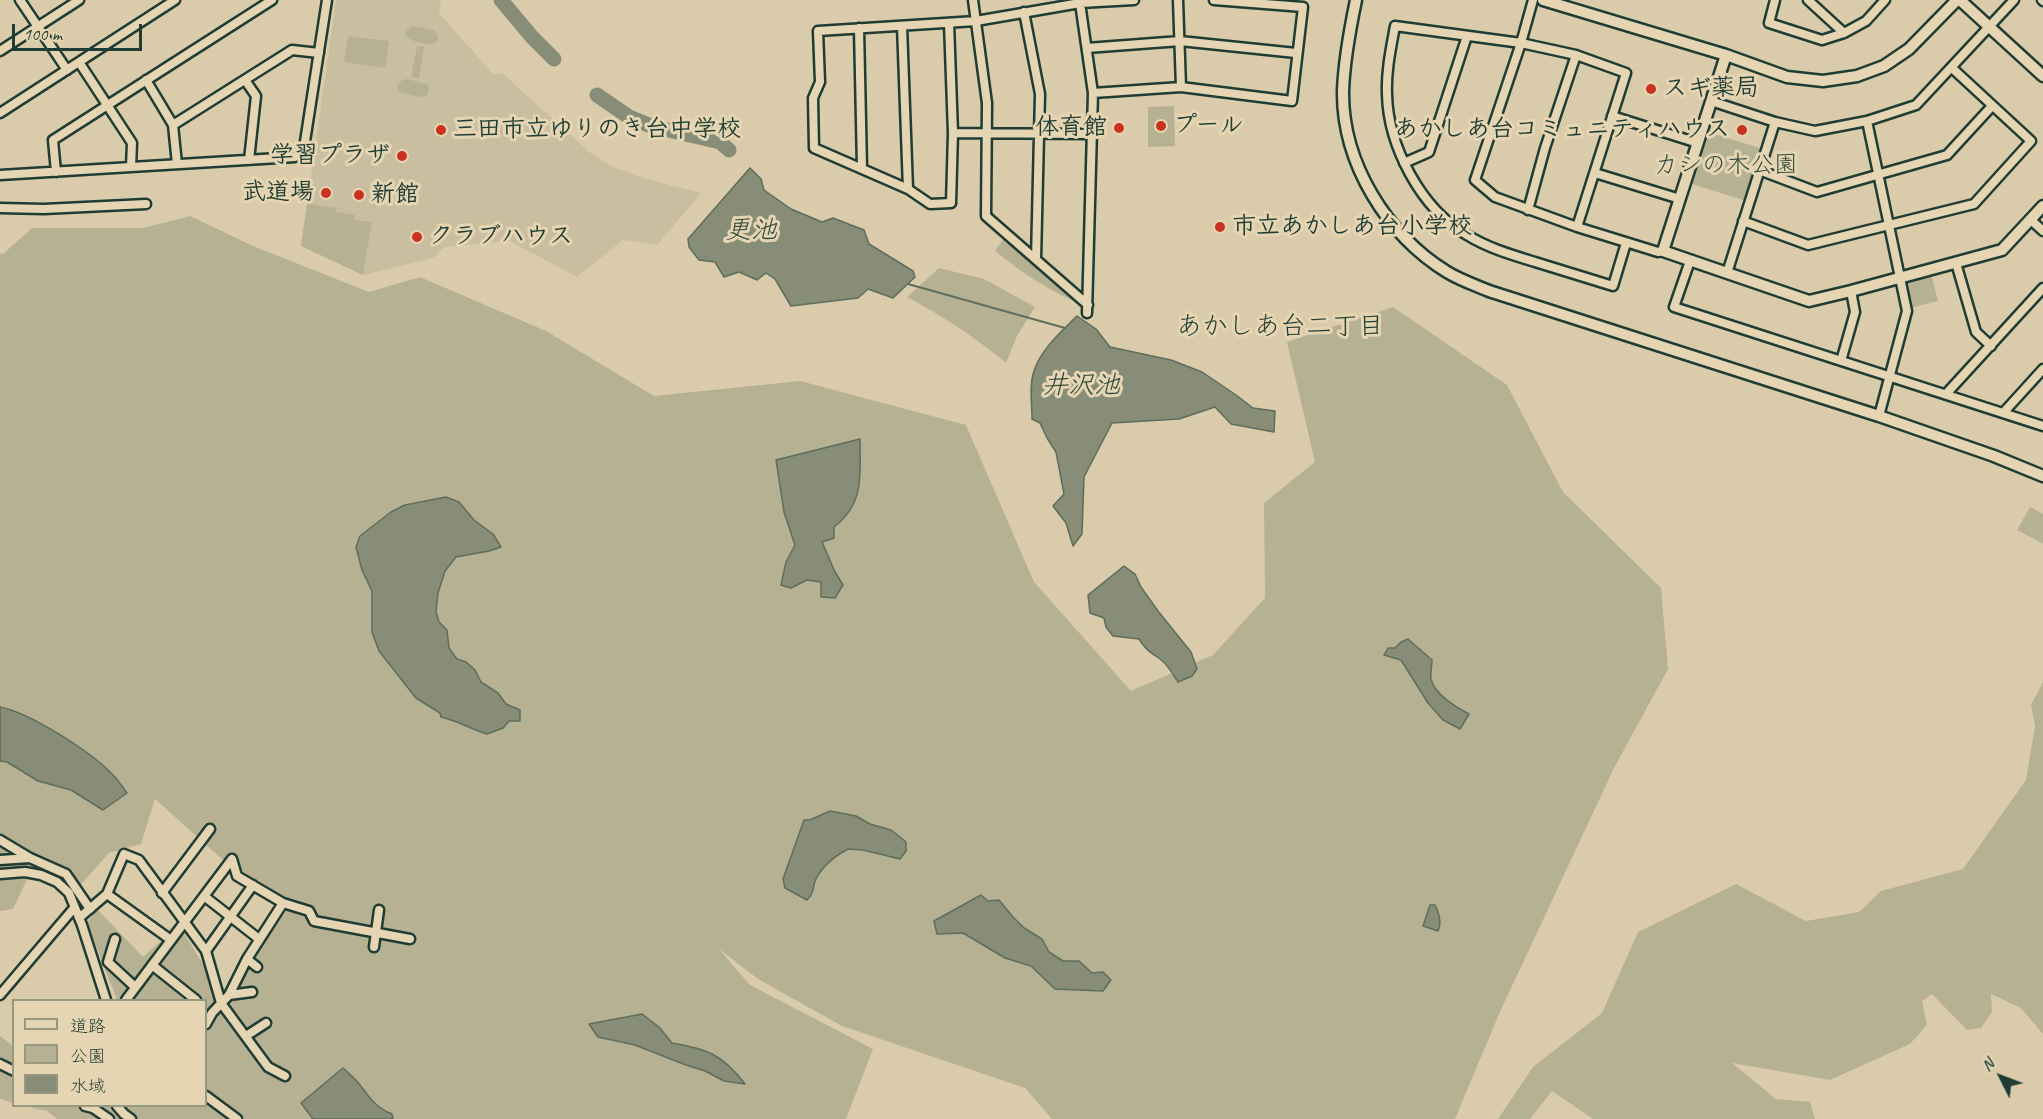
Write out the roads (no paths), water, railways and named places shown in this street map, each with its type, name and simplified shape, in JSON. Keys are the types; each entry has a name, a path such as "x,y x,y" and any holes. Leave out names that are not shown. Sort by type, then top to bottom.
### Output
{"street":[{"path":"20,0 67,70"},
{"path":"0,51 80,0"},
{"path":"0,113 175,0"},
{"path":"56,172 53,140 272,0"},
{"path":"0,175 295,157 304,148 327,0"},
{"path":"973,0 987,103 986,216 1036,259 1088,309 1093,93 1080,3"},
{"path":"949,23 953,133 951,203 930,204 908,189 814,148 813,98 820,82 818,31 976,21 1080,3 1134,0"},
{"path":"1178,0 1181,87"},
{"path":"1093,93 1181,87 1292,100 1303,7 1214,0"},
{"path":"1356,0 1343,92 1351,144 1359,170 1384,212 1412,246 1448,273 1489,291 1879,416 1994,456 2043,476"},
{"path":"1533,0 1475,180 1495,197 1577,227 1658,252 1663,251 1809,301 2002,250 2043,207"},
{"path":"1543,0 1726,55 1787,77 1823,81 1857,76 1884,66 1909,49 1958,0 2043,76"},
{"path":"1775,0 1768,23 1821,40 1844,33 1866,21 1885,0"},
{"path":"1808,0 1844,33"},
{"path":"1711,100 1775,122 1815,131 1866,121 1916,105 2014,0"},
{"path":"1024,12 1040,94 1036,259"},
{"path":"902,26 908,189"},
{"path":"1577,227 1626,73 1576,55 1521,43 1395,26 1389,58 1387,94 1393,129 1404,163 1425,198 1441,215 1466,235 1503,252 1613,286 1626,243"},
{"path":"859,28 862,168"},
{"path":"1404,163 1430,152 1467,36"},
{"path":"1087,48 1180,41 1296,53"},
{"path":"173,125 292,50 319,53"},
{"path":"1528,210 1545,148 1576,55"},
{"path":"1663,251 1726,55"},
{"path":"79,62 132,143 131,167"},
{"path":"1743,221 1808,245 1974,204 2031,141 1952,68"},
{"path":"146,80 173,125 177,164"},
{"path":"245,80 256,96 249,160"},
{"path":"1760,170 1816,192 1947,155 1992,106"},
{"path":"1612,116 1698,143"},
{"path":"1866,121 1907,311 1879,416"},
{"path":"1727,273 1775,122"},
{"path":"953,133 1091,134"},
{"path":"1595,173 1680,199"},
{"path":"0,208 44,209 146,204"},
{"path":"2031,220 2043,231"},
{"path":"1690,261 1674,307 2043,426"},
{"path":"1956,263 1976,332 1990,345"},
{"path":"1946,394 2043,288"},
{"path":"1841,360 1856,312 1851,291"},
{"path":"2004,412 2043,369"},
{"path":"162,892 210,829"},
{"path":"0,840 30,858 66,874 90,909"},
{"path":"79,918 106,894 124,854 139,860 206,951 221,1003 268,1067 285,1076"},
{"path":"2,859 30,858"},
{"path":"127,999 232,859 237,876 283,903 309,911 315,921 410,939"},
{"path":"0,874 25,872 41,874 57,882 69,893 106,999"},
{"path":"206,951 253,885"},
{"path":"106,894 171,940"},
{"path":"204,896 259,939"},
{"path":"208,1010 221,1003 229,995 247,959 283,903"},
{"path":"0,995 74,908"},
{"path":"374,947 379,910"},
{"path":"116,939 108,962 135,987"},
{"path":"247,959 257,967"},
{"path":"152,965 195,999"},
{"path":"229,995 252,992"},
{"path":"246,1036 266,1023"},
{"path":"207,1097 237,1119"},
{"path":"89,1107 109,1119"},
{"path":"118,1107 131,1119"}],"water":[{"name":"更池","path":"750,168 761,179 764,190 791,209 822,222 833,218 864,230 869,244 913,271 915,277 893,298 868,289 858,298 791,306 775,279 766,273 757,280 739,272 724,277 715,262 699,260 689,247 688,239"},
{"name":"井沢池","path":"1077,316 1096,329 1110,347 1171,360 1202,372 1253,408 1275,411 1274,432 1231,424 1215,407 1179,419 1112,423 1084,477 1082,534 1073,546 1066,523 1053,506 1064,494 1056,452 1040,423 1032,419 1031,388 1032,376 1041,355"},
{"path":"860,439 860,476 856,498 844,518 834,527 834,538 822,542 843,585 835,598 821,597 821,582 807,580 791,588 781,585 786,562 795,545 784,512 776,460"},
{"path":"446,497 459,502 474,520 493,534 501,547 456,557 445,571 438,593 436,612 439,622 447,630 449,648 457,659 466,662 475,670 481,682 498,693 506,704 520,710 520,721 509,721 503,728 487,734 441,717 440,713 416,698 379,651 372,632 372,591 362,570 356,547 360,536 391,512 405,505"},
{"path":"1124,566 1135,574 1158,611 1191,652 1197,669 1192,676 1178,682 1165,664 1139,639 1113,636 1106,627 1104,618 1090,613 1088,595"},
{"path":"1408,639 1432,660 1431,679 1441,695 1469,714 1460,729 1443,720 1428,703 1401,660 1384,655 1388,648 1395,648"},
{"path":"0,707 27,717 75,744 114,776 127,793 103,810 71,790 38,781 7,762 0,761"},
{"path":"830,811 856,816 870,824 891,830 906,842 906,851 900,859 863,850 848,849 822,869 807,900 785,888 783,879 804,820 810,820"},
{"path":"981,895 988,901 999,900 1024,928 1042,939 1049,952 1063,961 1079,961 1092,973 1103,972 1111,980 1103,991 1055,989 1031,966 1005,958 963,933 937,934 934,921"},
{"path":"1430,905 1435,905 1439,915 1438,931 1423,926"},
{"path":"642,1014 659,1027 672,1043 695,1048 721,1059 745,1084 724,1081 705,1071 635,1045 598,1037 589,1024"},
{"path":"343,1068 374,1102 392,1114 393,1119 313,1119 301,1103"}],"waterway":[{"path":"501,0 554,59"},
{"path":"597,95 629,117 651,126 720,142 729,150"},
{"path":"908,284 1065,328"}],"place":[{"name":"スギ薬局","path":"1651,89"},
{"name":"プール","path":"1161,126"},
{"name":"体育館","path":"1119,128"},
{"name":"三田市立ゆりのき台中学校","path":"441,130"},
{"name":"あかしあ台コミュニティハウス","path":"1742,130"},
{"name":"学習プラザ","path":"402,156"},
{"name":"武道場","path":"326,193"},
{"name":"新館","path":"359,195"},
{"name":"市立あかしあ台小学校","path":"1220,227"},
{"name":"クラブハウス","path":"417,237"}],"district":[{"name":"あかしあ台二丁目","path":"1280,327"}],"park label":[{"name":"カシの木公園","path":"1726,166"}]}
